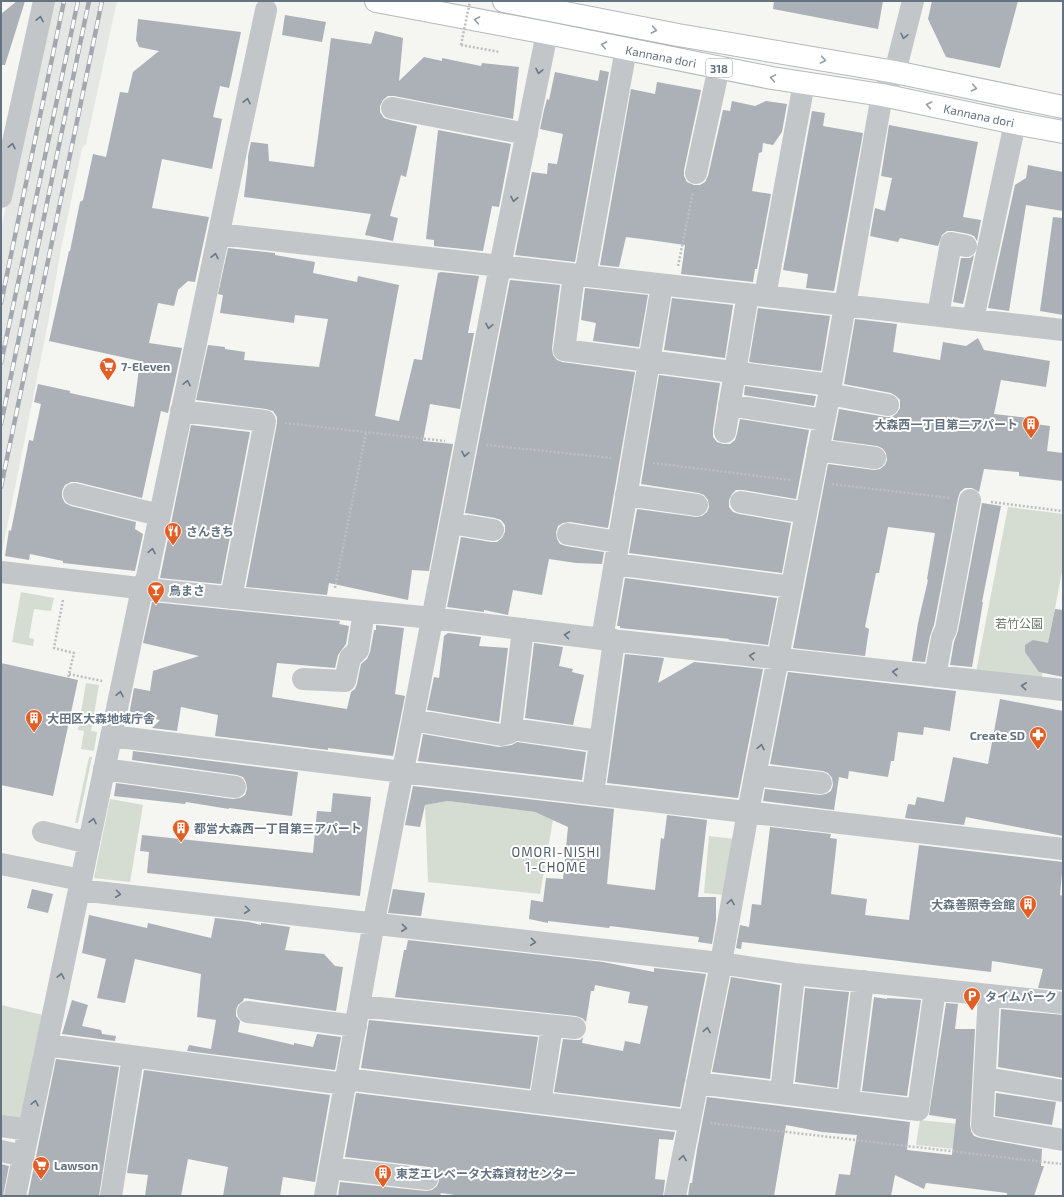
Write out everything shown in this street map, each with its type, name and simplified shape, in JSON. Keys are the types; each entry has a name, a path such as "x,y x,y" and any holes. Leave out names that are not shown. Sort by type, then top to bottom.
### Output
{"main road":[{"name":"Kannana dori","path":"376,1 804,83 882,95 1063,132"},
{"name":"Kannana dori","path":"504,1 547,5 678,35 895,72 1063,107"}],"street":[{"path":"1,197 44,1"},
{"path":"675,1196 830,390 882,95 895,72 913,1"},
{"path":"15,1196 104,768 142,589 147,577 180,411 219,234 221,207 248,130 266,10"},
{"path":"325,1196 374,924 432,618 547,33"},
{"path":"626,49 564,350 735,373 830,390 888,405"},
{"path":"696,173 719,67"},
{"path":"725,432 735,373 757,295 804,83"},
{"path":"392,108 527,134"},
{"path":"974,319 1015,123"},
{"path":"219,234 1063,330"},
{"path":"938,315 951,243 966,246"},
{"path":"593,794 614,564 649,361 668,285"},
{"path":"729,405 824,420"},
{"path":"180,411 265,421 231,598"},
{"path":"818,450 874,458"},
{"path":"74,494 159,515"},
{"path":"626,495 697,505"},
{"path":"936,676 942,638 946,629 970,500"},
{"path":"741,502 806,513"},
{"path":"451,523 493,530"},
{"path":"568,534 618,542"},
{"path":"614,564 792,587"},
{"path":"1,572 142,589 432,618 778,659 1063,690"},
{"path":"303,679 345,681 350,658 358,650 364,611"},
{"path":"413,720 501,735 509,732 511,729 523,629"},
{"path":"511,729 599,741"},
{"path":"111,736 403,772 1063,849"},
{"path":"104,768 235,787"},
{"path":"755,775 821,783"},
{"path":"43,832 89,843"},
{"path":"1,864 80,885 374,924 720,963 794,974 1063,1004"},
{"path":"781,1093 794,974"},
{"path":"848,1101 863,981"},
{"path":"696,1083 918,1110 935,989"},
{"path":"989,995 982,1126 1063,1140"},
{"path":"248,1012 357,1016 575,1028"},
{"path":"540,1102 552,1026"},
{"path":"47,1045 346,1082 540,1102 689,1121"},
{"path":"111,1196 133,1056"},
{"path":"984,1078 1063,1091"},
{"path":"1,1126 29,1130"},
{"path":"1,1151 24,1156"},
{"path":"330,1168 427,1179"}],"path":[{"path":"470,1 462,45 500,52"},
{"path":"668,285 696,173"},
{"path":"265,421 632,460 1063,511"},
{"path":"331,608 366,432"},
{"path":"64,594 54,648 74,652 68,678"},
{"path":"69,674 102,681"},
{"path":"689,1121 1061,1164"}],"shaded area":[{"path":"49,1 117,1 86,144 82,148 1,557 1,229"}],"green space":[{"name":"若竹公園","path":"1008,507 1063,514 1063,566 1041,681 976,672"},
{"path":"21,592 54,598 51,611 34,609 29,638 34,639 33,646 12,642"},
{"path":"86,683 99,685 91,731 97,732 94,751 81,749 84,731 78,730"},
{"path":"89,757 92,757 78,823 75,823"},
{"path":"110,799 143,805 130,882 94,878"},
{"path":"448,801 535,812 553,820 540,894 428,882 425,805"},
{"path":"709,836 735,839 724,895 704,893"},
{"path":"1,1005 43,1015 21,1122 1,1118"},
{"path":"920,1120 958,1124 955,1149 916,1145"}],"building":[{"path":"17,1 25,1 5,65 1,65 1,14"},
{"path":"774,1 883,1 878,29 773,9"},
{"path":"932,1 1018,1 1000,68 946,57 928,19"},
{"path":"285,15 326,22 322,42 282,35"},
{"path":"138,19 241,32 229,88 220,86 213,117 222,119 212,169 162,159 152,208 209,217 195,282 188,281 178,290 174,306 158,303 149,343 182,348 168,413 161,411 142,498 77,482 71,482 65,485 62,491 62,497 65,503 71,506 136,522 135,529 143,534 135,571 63,563 63,561 30,554 29,560 5,556 9,530 11,531 29,440 33,441 41,404 34,402 38,384 70,391 70,393 134,407 140,361 49,341 80,202 83,200 93,154 106,157 120,92 128,93 133,72 159,51 139,47 136,40"},
{"path":"375,31 403,38 399,81 424,57 442,61 442,58 481,66 482,63 519,67 513,119 394,96 388,96 383,100 380,106 380,112 384,118 417,126 406,177 401,175 390,216 398,218 393,241 365,235 371,214 244,197 248,156 251,142 268,144 269,161 314,167 331,38 371,44"},
{"path":"600,70 609,72 575,262 515,255 532,172 547,174 548,163 557,164 563,134 540,129 547,99 549,100 555,72 598,81"},
{"path":"657,82 701,90 684,170 684,176 687,182 694,185 700,185 705,182 708,176 723,110 730,111 732,101 755,106 766,101 787,104 782,132 773,145 763,143 762,152 759,153 752,191 771,194 757,269 755,269 753,282 681,274 685,245 626,237 619,267 600,265 631,89 655,94"},
{"path":"812,111 825,113 823,126 863,133 834,291 806,288 808,274 783,270"},
{"path":"889,125 978,142 963,217 981,220 977,241 974,236 953,231 947,231 942,235 938,246 900,238 898,242 870,236 875,208 885,211 892,178 881,176"},
{"path":"438,130 511,144 499,207 492,206 483,251 434,246 434,240 426,239"},
{"path":"1028,165 1063,172 1063,211 1026,205 1009,311 988,308 1015,185 1026,178"},
{"path":"1053,217 1063,218 1063,315 1040,311"},
{"path":"228,248 275,253 275,255 315,262 313,273 357,282 358,276 399,285 375,416 399,421 414,359 422,360 438,273 441,272 479,276 468,333 474,333 460,409 430,404 423,441 453,444 429,571 412,570 408,600 329,583 327,595 246,587 277,417 273,411 266,409 196,400 208,345 245,352 244,360 319,367 328,319 295,315 294,323 220,313 223,295 218,294"},
{"path":"974,255 963,304 953,302 961,258 970,258"},
{"path":"510,280 560,285 552,348 553,355 557,360 562,362 635,372 608,528 570,522 563,523 558,526 556,532 557,539 560,544 604,552 602,564 576,563 549,559 542,595 513,590 508,615 484,610 484,612 447,607 461,537 497,542 502,538 505,532 505,525 501,520 465,513"},
{"path":"585,288 648,295 639,347 593,341 596,323 581,320"},
{"path":"672,298 733,305 725,358 664,350"},
{"path":"758,308 830,316 821,371 749,362"},
{"path":"855,319 897,324 893,352 940,360 943,342 966,346 978,338 984,350 1050,361 1046,387 1001,380 994,414 1036,419 1035,424 1050,426 1047,451 1063,453 1063,481 1019,476 1019,472 984,469 979,492 972,488 965,488 960,492 934,625 930,636 925,662 912,661 918,623 928,580 935,533 888,527 879,573 876,573 865,627 869,629 865,656 793,648 828,464 874,470 880,469 885,465 887,460 886,453 882,448 877,446 833,440 839,409 892,417 900,408 900,400 891,393 844,384"},
{"path":"659,375 720,383 713,430 713,437 717,442 730,444 735,440 740,419 809,430 796,499 736,490 729,500 729,507 733,512 791,523 782,573 629,553 637,509 696,517 702,516 707,512 709,507 708,500 704,495 699,493 641,484"},
{"path":"745,386 816,396 814,406 744,395"},
{"path":"191,425 250,432 221,584 160,578"},
{"path":"982,503 1001,506 982,602 972,667 950,665 954,642 958,631"},
{"path":"625,578 777,598 768,645 728,640 730,639 620,628 620,626 617,626"},
{"path":"152,602 340,621 339,624 349,626 346,644 338,655 335,668 277,663 272,697 347,709 351,692 355,689 357,684 361,664 367,659 370,652 376,625 404,628 395,694 405,696 393,756 328,748 328,750 215,736 218,715 181,707 177,731 152,728 160,720 129,715 134,688 150,691 153,671 199,656 143,643"},
{"path":"1055,609 1063,610 1063,677 1039,672 1025,652 1025,645 1033,640 1048,643"},
{"path":"448,633 481,637 479,646 508,648 499,722 427,710 434,677 439,678 444,636"},
{"path":"534,643 563,647 559,666 573,669 572,672 584,675 573,725 525,718"},
{"path":"625,654 664,658 658,683 694,662 763,669 738,798 607,783"},
{"name":"大田区大森地域庁舎","path":"1,663 78,680 53,796 1,785"},
{"path":"788,672 956,691 950,731 924,727 923,735 898,732 894,761 891,761 888,777 849,771 848,779 839,777 834,810 763,801 765,789 820,795 831,791 833,785 832,778 828,773 823,771 770,764"},
{"path":"1000,699 1063,711 1063,836 966,817 964,825 905,818 908,804 915,805 917,797 944,802 953,757 988,764"},
{"path":"423,734 499,747 512,745 517,742 586,752 582,780 418,761"},
{"path":"133,751 298,772 292,816 229,809 186,802 185,804 114,796 116,783 233,799 240,798 245,795 247,789 246,782 243,777 132,760"},
{"path":"413,786 614,809 607,884 655,890 661,838 664,839 667,815 707,820 698,897 716,897 716,920 712,944 698,942 699,937 610,926 609,928 548,921 548,923 529,919 531,900 543,902 546,878 563,879 568,827 535,812 448,801 425,805 420,827 405,825"},
{"name":"都営大森西一丁目第三アパート","path":"333,793 371,797 360,896 147,873 149,852 140,851 142,835 313,853 317,811 331,812"},
{"path":"770,827 831,834 830,838 837,839 831,894 867,899 865,915 909,920 919,845 1063,862 1060,895 1063,896 1063,990 1038,988 1043,969 992,961 991,972 742,942 741,949 736,948 740,925 749,927 752,904 761,905"},
{"path":"32,889 53,894 48,913 27,908"},
{"path":"393,889 425,893 421,916 388,913"},
{"path":"89,915 147,928 148,923 211,938 215,918 261,925 261,923 290,927 285,950 324,954 335,966 343,967 336,1011 244,998 236,1010 236,1016 240,1021 238,1032 294,1045 294,1043 313,1047 317,1034 341,1037 335,1070 187,1051 189,1045 211,1049 216,1020 197,1017 201,974 135,959 125,1003 97,998 106,959 82,953"},
{"path":"408,940 603,962 654,972 654,968 706,974 680,1107 554,1092 563,1039 580,1040 583,1037 582,1043 623,1051 625,1041 640,1044 648,1006 628,1003 630,992 595,985 594,991 591,991 586,1022 582,1018 576,1016 395,997 404,950 406,950"},
{"path":"731,977 780,985 770,1079 712,1072"},
{"path":"805,988 849,992 837,1088 795,1082"},
{"path":"874,997 921,1000 907,1096 862,1091"},
{"path":"72,1000 88,1005 82,1026 101,1030 102,1034 116,1036 115,1041 62,1034"},
{"path":"946,1003 958,1004 955,1029 975,1029 970,1125 971,1131 974,1136 980,1138 1042,1149 1041,1166 1044,1166 1034,1196 1007,1196 1007,1193 926,1183 924,1189 895,1175 891,1196 835,1196 839,1174 850,1175 857,1135 822,1132 786,1125 774,1196 688,1196 690,1183 692,1183 707,1097 910,1122 907,1150 952,1155 956,1119 929,1115"},
{"path":"1001,1009 1063,1015 1063,1078 998,1067"},
{"path":"369,1020 538,1037 530,1089 361,1068"},
{"path":"56,1059 119,1067 99,1196 28,1196"},
{"path":"144,1070 330,1095 315,1182 283,1177 280,1196 223,1196 228,1167 188,1159 181,1196 145,1196 148,1175 127,1173"},
{"path":"356,1093 675,1132 673,1140 659,1139 655,1179 665,1180 663,1196 462,1196 441,1193 440,1196 338,1196 340,1182 426,1191 432,1190 437,1186 439,1181 438,1174 434,1169 429,1167 345,1157"},
{"path":"996,1093 1056,1102 1052,1125 995,1116"},
{"path":"1,1164 9,1166 3,1196 1,1196"}],"railway":[{"path":"1,303 64,1"},
{"path":"1,363 78,1"},
{"path":"1,424 89,1"},
{"path":"1,487 102,1"}],"place":[{"name":"7-Eleven","path":"108,381"},
{"name":"大森西一丁目第二アパート","path":"1031,439"},
{"name":"さんきち","path":"173,546"},
{"name":"鳥まさ","path":"156,605"},
{"name":"大田区大森地域庁舎","path":"34,733"},
{"name":"Create SD","path":"1038,750"},
{"name":"都営大森西一丁目第三アパート","path":"181,843"},
{"name":"大森善照寺会館","path":"1028,919"},
{"name":"タイムパーク","path":"972,1011"},
{"name":"Lawson","path":"41,1180"},
{"name":"東芝エレベータ大森資材センター","path":"383,1188"}],"district":[{"name":"OMORI-NISHI 1-CHOME","path":"556,860"}]}
